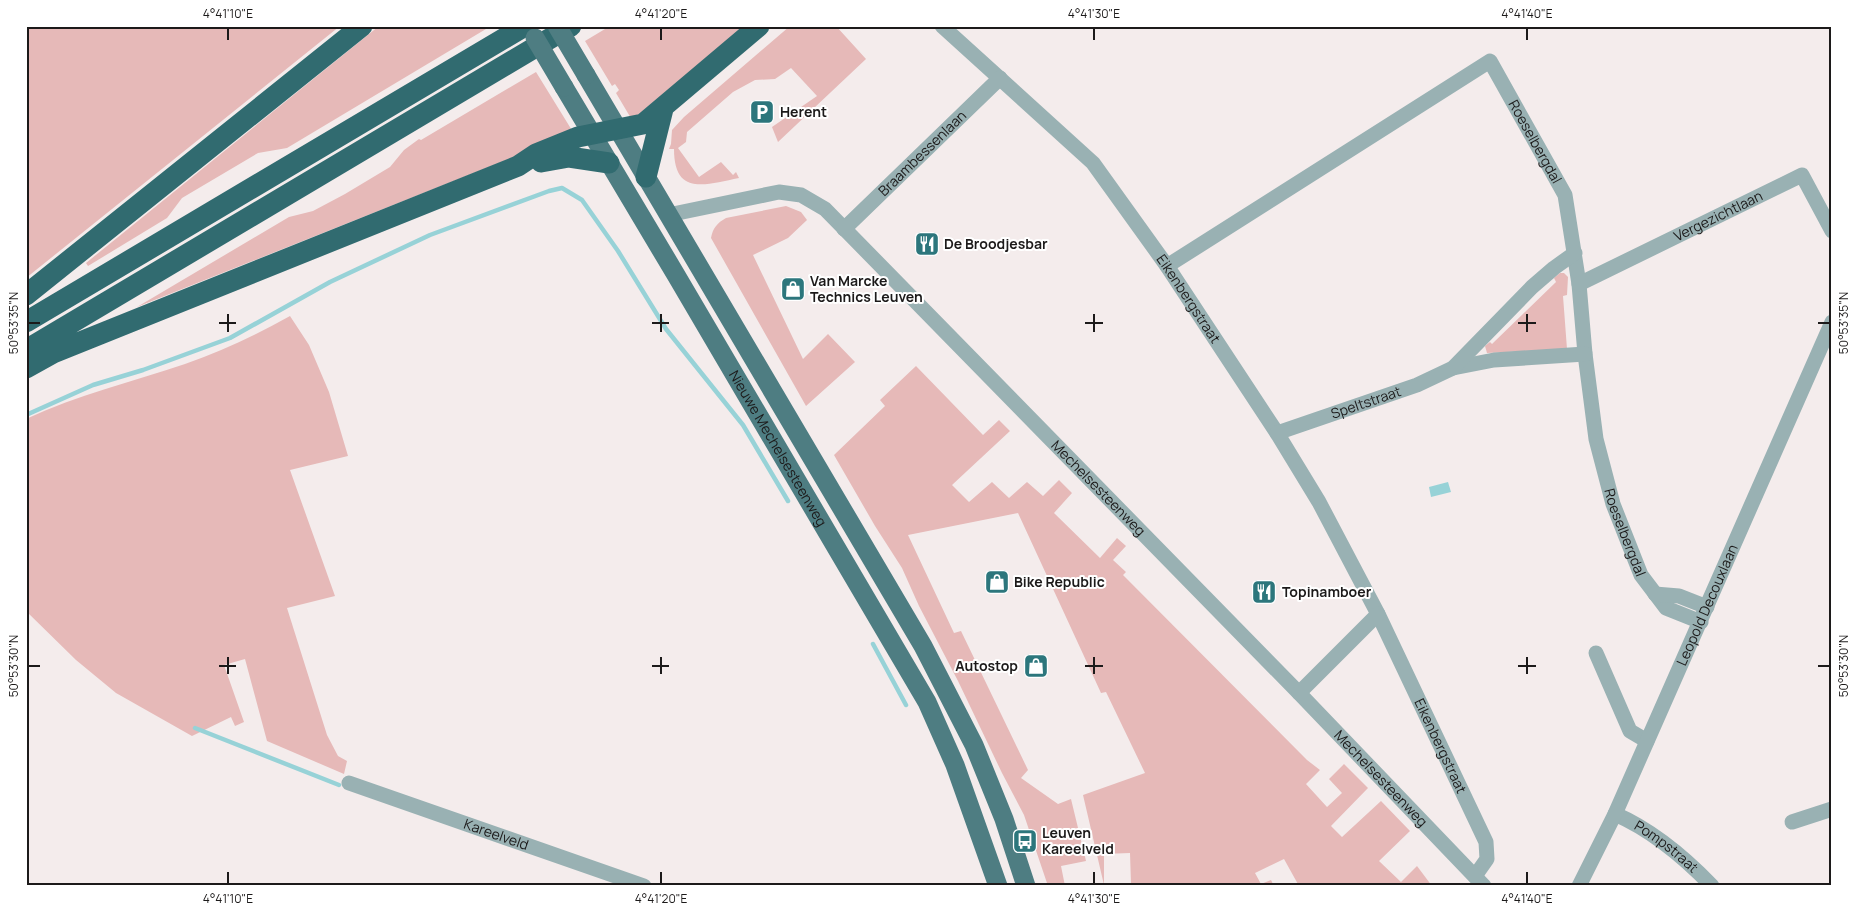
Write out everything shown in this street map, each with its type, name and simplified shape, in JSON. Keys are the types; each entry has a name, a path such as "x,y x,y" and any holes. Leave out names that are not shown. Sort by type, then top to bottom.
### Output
{"highway":[{"path":"26,295 362,26"},
{"path":"26,322 527,26"},
{"path":"26,350 571,26"},
{"path":"26,368 53,353 518,166 536,154 578,137 643,124 759,26"},
{"path":"646,177 663,109"},
{"path":"518,166 569,157 609,163"}],"main road":[{"name":"Nieuwe Mechelsesteenweg","path":"527,26 644,220 927,702 955,765 998,886"},
{"name":"Nieuwe Mechelsesteenweg","path":"557,26 923,646 974,745 1004,819 1026,886"},
{"path":"644,220 668,215"}],"street":[{"name":"Eikenbergstraat","path":"942,26 1093,163 1167,266 1276,433 1319,502 1378,614 1486,842 1488,859 1480,881"},
{"name":"Roeselbergdal","path":"1167,266 1490,61 1565,195 1579,284 1585,354 1596,439 1613,504 1641,575 1655,594 1666,608 1701,622"},
{"name":"Braambessenlaan","path":"844,229 1000,78"},
{"name":"Vergezichtlaan","path":"1579,284 1802,175 1832,231"},
{"name":"Mechelsesteenweg","path":"668,215 779,192 801,195 825,210 1299,693 1480,881"},
{"name":"Speltstraat","path":"1453,368 1532,287 1575,253"},
{"name":"Leopold Decouxlaan","path":"1579,886 1615,814 1648,741 1832,322"},
{"name":"Speltstraat","path":"1276,433 1417,385 1453,368 1494,360 1585,354"},
{"path":"1655,594 1679,596 1707,607"},
{"path":"1299,693 1378,614"},
{"path":"1596,652 1630,731 1648,741"},
{"name":"Kareelveld","path":"349,783 644,886"},
{"path":"1792,822 1832,809"},
{"name":"Pompstraat","path":"1615,814 1634,822 1688,862 1712,886"}],"shaded area":[{"path":"26,26 340,26 26,278"},
{"path":"379,26 491,26 287,148 258,153 182,198 167,218 88,266 86,263"},
{"path":"610,26 748,26 632,120 616,93 619,90 615,84 612,86 585,41"},
{"path":"790,26 836,26 866,59 778,142 772,127 817,96 791,68 775,79 755,80 733,92 687,132 686,142 678,148 699,177 721,162 733,175 736,172 739,178 703,184 694,184 686,181 679,174 675,164 674,149 669,149 672,130 684,117"},
{"path":"536,72 573,132 137,307 289,217 313,211 345,194 390,167 404,150 419,139 421,140"},
{"path":"786,206 801,212 807,220 788,238 753,255 803,359 828,334 855,362 806,406 711,238 716,226 726,218"},
{"path":"1560,273 1564,273 1568,277 1567,295 1563,296 1567,349 1487,353 1485,346 1490,342 1492,344 1556,282 1554,278"},
{"path":"290,316 309,345 329,392 348,456 290,470 335,596 287,608 327,735 338,756 347,761 344,774 267,741 245,659 224,665 244,722 235,726 231,717 192,736 116,693 76,660 26,611 26,419 85,396 199,359 239,342"},
{"path":"916,366 983,435 999,420 1010,431 952,485 969,502 992,482 1009,498 1027,482 1043,496 1059,480 1072,493 1054,513 1100,558 1117,538 1126,546 1113,560 1126,572 1123,575 1307,760 1320,770 1306,784 1327,807 1342,793 1329,779 1344,764 1368,788 1331,826 1342,837 1381,801 1410,831 1379,861 1401,882 1417,866 1432,886 1299,886 1284,859 1255,873 1261,884 1271,880 1274,886 1151,886 1151,884 1131,884 1130,853 1104,854 1104,885 1083,795 1145,773 1106,692 1101,693 1018,513 908,535 954,633 961,631 1028,770 1021,778 1058,804 1071,799 1086,861 1061,866 1065,886 1048,886 1024,815 919,606 902,568 834,455 885,406 880,400"}],"water":[{"path":"1448,482 1451,492 1431,497 1429,487"}],"waterway":[{"path":"26,415 93,385 143,370 230,338 330,282 430,235 549,191 562,188 582,200 618,251 666,329 743,425 788,501"},
{"path":"873,644 906,705"},
{"path":"195,728 339,785"}],"place":[{"name":"Herent","path":"762,112"},
{"name":"De Broodjesbar","path":"927,244"},
{"name":"Van Marcke Technics Leuven","path":"793,289"},
{"name":"Bike Republic","path":"997,582"},
{"name":"Topinamboer","path":"1264,592"},
{"name":"Autostop","path":"1036,666"},
{"name":"Leuven Kareelveld","path":"1025,841"}]}
